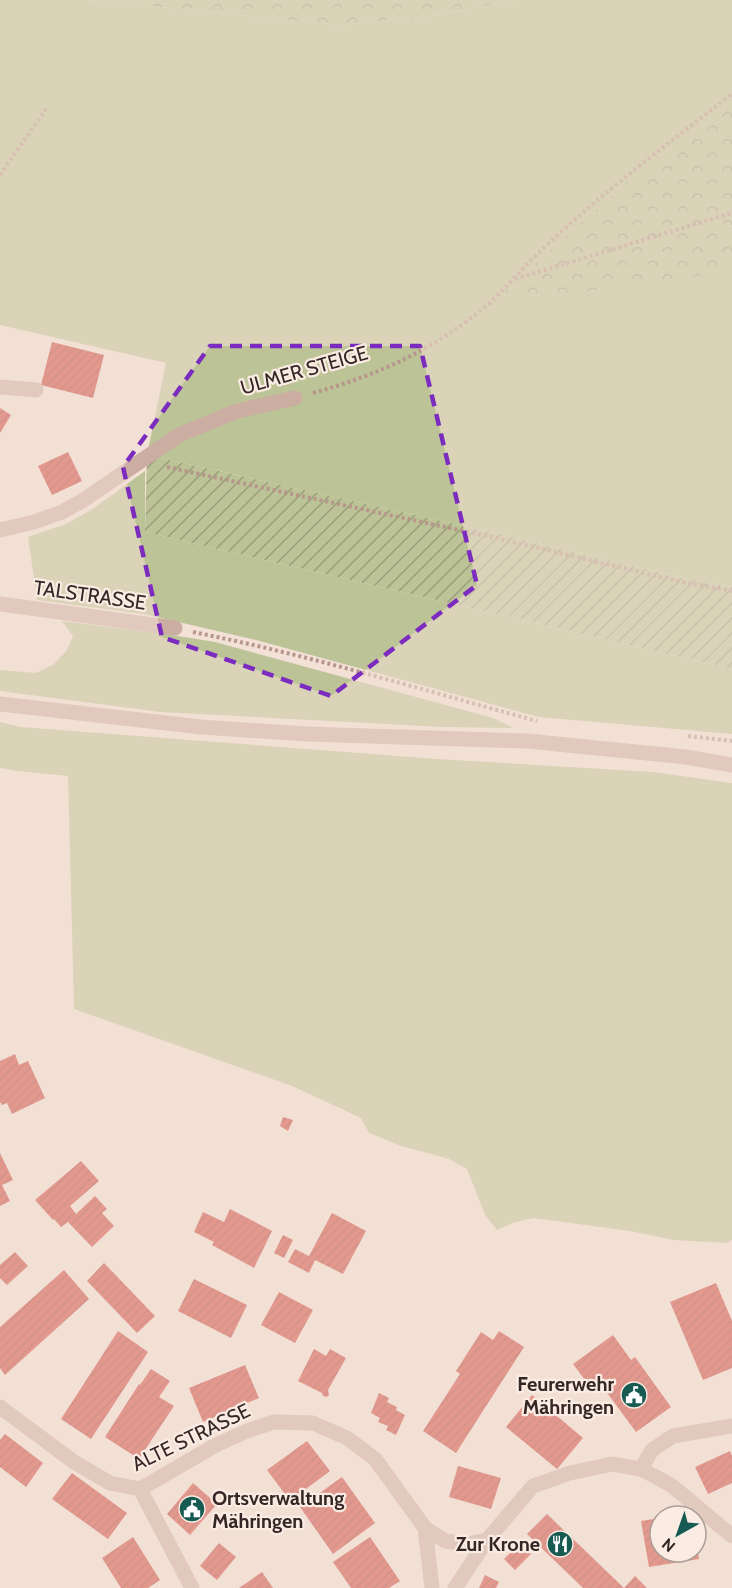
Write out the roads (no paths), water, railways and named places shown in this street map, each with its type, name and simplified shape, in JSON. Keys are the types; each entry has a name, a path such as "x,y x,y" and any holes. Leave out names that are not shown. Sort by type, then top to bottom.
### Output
{"street":[{"path":"0,387 36,390"},
{"name":"ULMER STEIGE","path":"0,530 62,512 82,501 179,435 237,411 295,398"},
{"name":"TALSTRASSE","path":"0,604 175,628"},
{"path":"0,704 85,715 306,734 527,741 676,756 732,765"},
{"name":"ALTE STRASSE","path":"0,1407 74,1462 110,1483 140,1489 216,1445 247,1431 274,1422 313,1423 347,1438 375,1459 425,1528 432,1588"},
{"path":"641,1469 652,1450 673,1436 732,1426"},
{"path":"455,1588 487,1540 533,1486 570,1473 612,1464 641,1469 671,1485 732,1536"},
{"path":"140,1489 192,1588"},
{"path":"425,1528 445,1541 467,1544 487,1540"}],"place":[{"name":"Feurerwehr Mähringen","path":"634,1395"},
{"name":"Ortsverwaltung Mähringen","path":"192,1509"},
{"name":"Zur Krone","path":"560,1544"}]}
